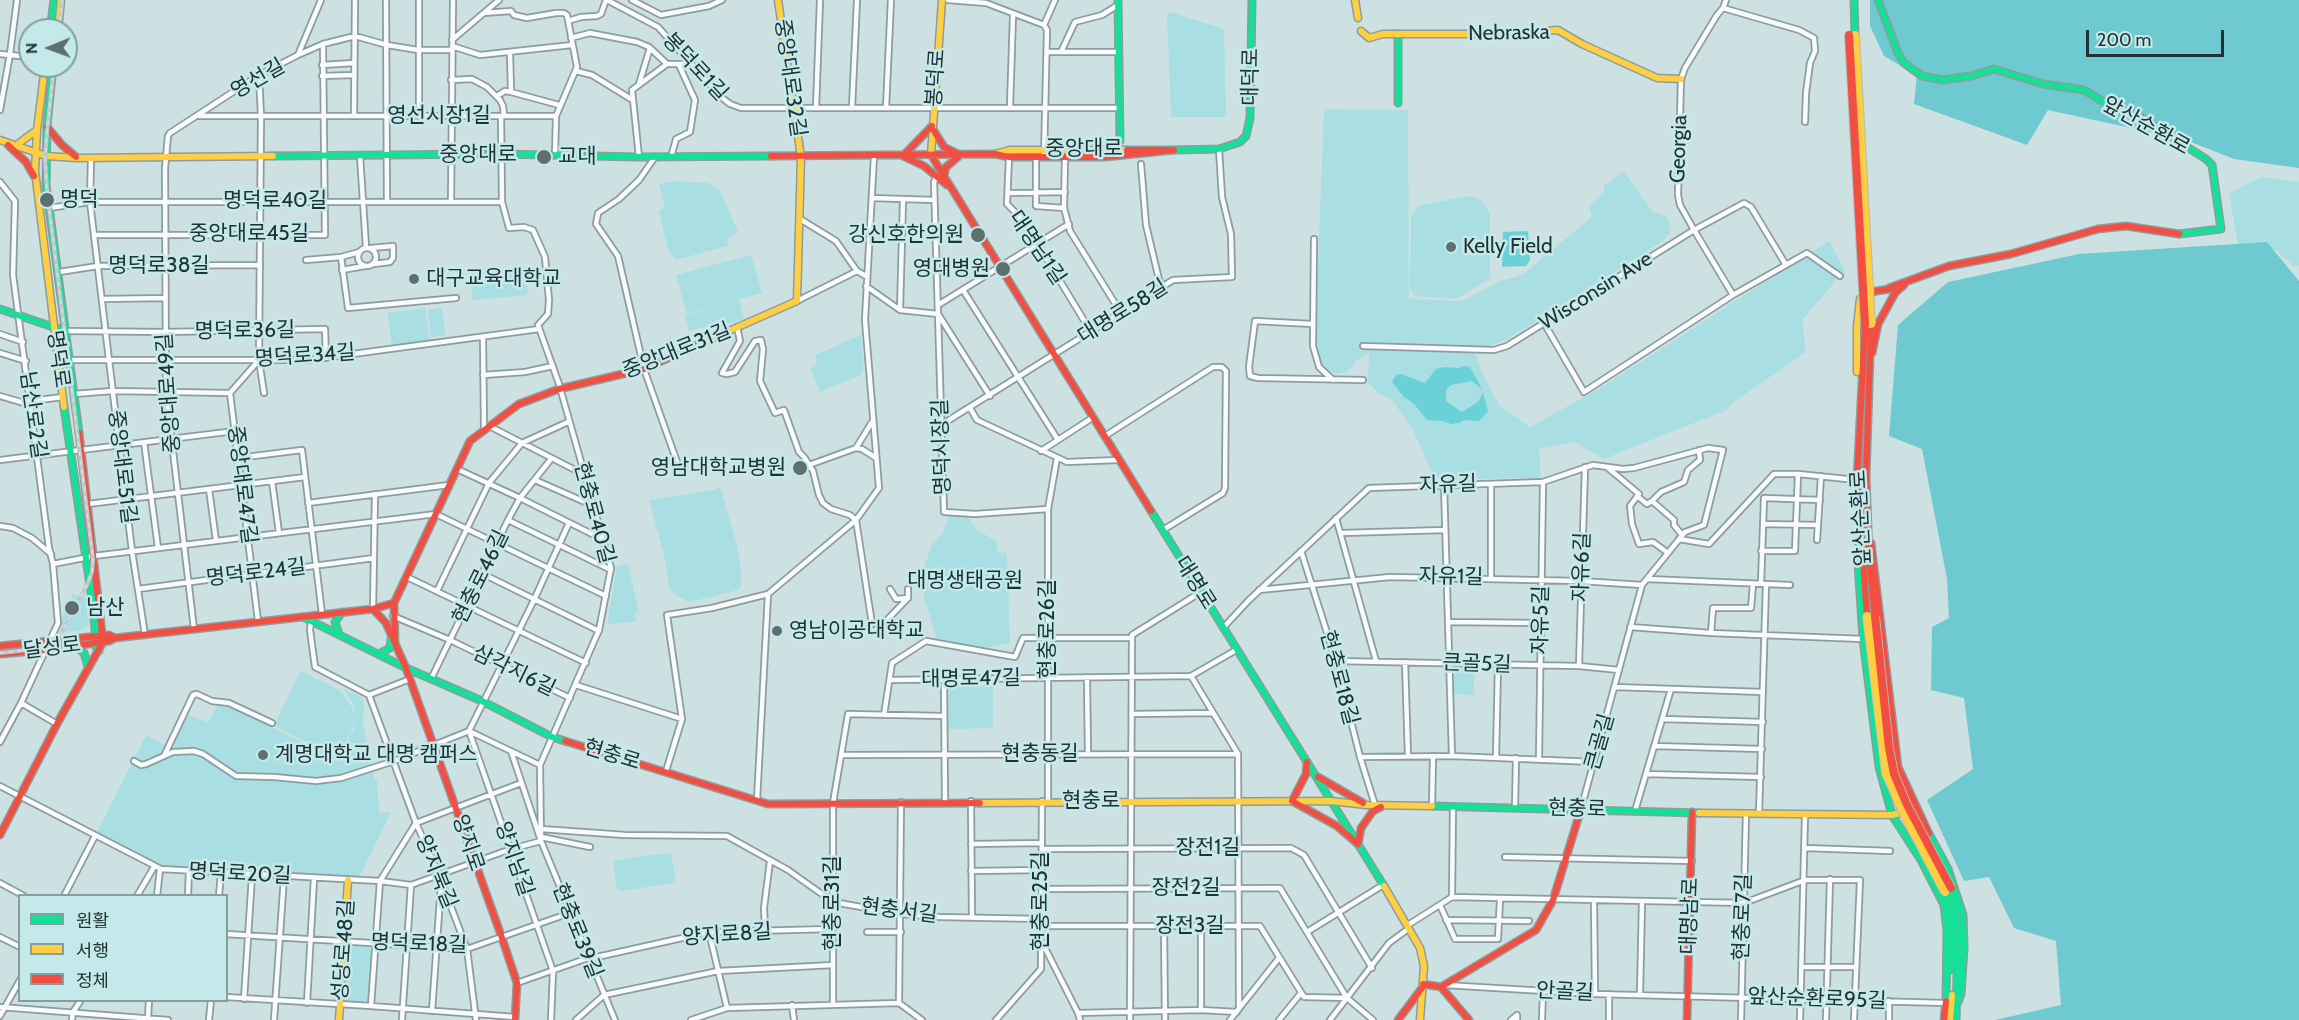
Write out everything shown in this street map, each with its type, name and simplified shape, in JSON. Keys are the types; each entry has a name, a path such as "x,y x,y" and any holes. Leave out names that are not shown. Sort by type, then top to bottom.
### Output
{"main road":[{"path":"52,18 54,0"},
{"path":"59,18 61,0"},
{"name":"중앙대로32길","path":"778,0 801,157"},
{"name":"봉덕로","path":"931,155 942,0"},
{"name":"대덕로","path":"1232,146 1246,136 1248,129 1252,0"},
{"path":"1355,0 1358,18"},
{"name":"앞산순환로","path":"1852,0 1852,35 1871,362 1864,523"},
{"name":"앞산순환로","path":"1878,0 1898,54 1904,63 1922,76 1943,80 1965,78 1994,69 2043,84 2084,90 2112,107 2138,116 2206,159 2211,165 2221,230 2176,234 2126,226 2098,229 2011,254 1949,266 1908,282"},
{"path":"1118,3 1120,141"},
{"name":"Nebraska","path":"1361,31 1369,38 1375,34 1505,34 1558,30 1581,44 1647,74 1658,78 1681,80"},
{"path":"1398,34 1398,103"},
{"name":"명덕로","path":"44,78 35,153 36,180 63,397 90,556"},
{"name":"명덕로","path":"52,78 47,127 46,185 88,504 90,556 99,642"},
{"path":"933,125 903,156 940,177"},
{"path":"933,125 936,137 944,147 962,156"},
{"path":"47,127 77,158"},
{"path":"15,146 37,130"},
{"path":"3,141 26,162 36,180"},
{"name":"중앙대로","path":"3,141 46,156 77,158 500,154 639,157 962,156 995,154 1010,150 1065,157 1104,157 1174,150"},
{"name":"중앙대로","path":"995,154 1009,157 1219,149 1232,146"},
{"path":"931,155 940,177"},
{"path":"940,177 953,160 962,156"},
{"path":"797,301 801,157"},
{"name":"대명로","path":"940,177 950,188 1105,436 1420,948 1424,966 1420,1020"},
{"path":"1859,427 1857,327 1860,299 1876,291 1908,282"},
{"path":"1871,362 1878,324 1892,297 1908,282"},
{"path":"1889,288 1892,297"},
{"name":"중앙대로31길","path":"395,643 394,603 470,441 519,404 559,389 644,369 797,301"},
{"path":"0,309 65,331"},
{"name":"앞산순환로","path":"1868,324 1857,480 1864,523 1886,773 1904,814 1948,890 1958,932 1956,1020"},
{"path":"1864,523 1858,562 1863,639 1874,742 1892,814 1921,860 1944,905 1947,931 1946,1003"},
{"path":"1864,523 1898,767 1916,809 1948,869 1963,915 1964,947 1961,994 1956,1007"},
{"path":"373,609 394,603"},
{"name":"중앙대로31길","path":"373,609 382,617 406,668"},
{"name":"현충로","path":"99,642 115,638 258,621 307,619 322,614 373,609"},
{"path":"339,634 336,618 342,612"},
{"name":"현충로","path":"307,619 406,668 432,677 482,701 553,738 768,804 971,801 1331,801 1371,805 1806,815 1892,814 1916,809"},
{"path":"378,654 390,648 390,633"},
{"path":"0,646 47,646 99,642 0,835"},
{"name":"달성로","path":"0,654 47,646 75,646 99,642"},
{"path":"75,646 84,653 88,667"},
{"name":"양지로","path":"406,668 517,983 515,1019"},
{"path":"1307,762 1306,774 1292,801 1337,826 1358,844 1361,828 1373,811 1385,805"},
{"path":"1316,776 1371,805"},
{"name":"큰골길","path":"1443,986 1536,930 1553,900 1581,809"},
{"name":"대명남로","path":"1686,1020 1692,812"},
{"name":"성당로48길","path":"339,1020 348,880"},
{"name":"앞산순환로","path":"1948,890 1953,950 1950,1020"},
{"path":"1944,1020 1953,950"},
{"path":"1398,1020 1423,986 1443,986 1468,1020"}],"street":[{"path":"0,110 10,54 16,0"},
{"name":"영선길","path":"168,136 259,75 298,55 321,0"},
{"path":"354,116 356,0"},
{"path":"386,0 387,202"},
{"path":"419,0 419,115"},
{"path":"451,201 453,0"},
{"path":"452,46 499,0"},
{"path":"568,21 597,16 607,0"},
{"name":"봉덕로1길","path":"607,0 658,27 711,88 730,104 741,108 1045,106 1120,108"},
{"path":"632,0 662,15 709,6 722,0"},
{"path":"816,108 820,0"},
{"path":"852,108 857,0"},
{"path":"886,108 891,0"},
{"path":"948,0 986,3 1044,26 1047,30 1045,106 1042,154 1035,193 1036,206 1064,208"},
{"path":"1044,26 1055,0"},
{"name":"Georgia","path":"1726,0 1685,68 1681,80 1678,195 1680,205 1733,295"},
{"path":"1061,52 1075,22 1102,15 1118,3"},
{"path":"1723,8 1799,30 1814,38 1815,51 1810,63 1805,122"},
{"path":"484,13 510,10 514,15 527,18 564,13 568,21 576,71 556,116 555,155"},
{"path":"1010,107 1013,15"},
{"path":"571,38 590,33 637,42 650,48 667,64 692,64"},
{"path":"298,55 322,44 355,36 387,45 418,50 452,46 480,55 572,45"},
{"path":"322,44 322,114"},
{"path":"639,84 650,48"},
{"path":"510,52 511,92"},
{"path":"1047,52 1119,52"},
{"path":"0,54 18,55"},
{"path":"322,65 354,63"},
{"path":"639,157 637,128 631,99 632,90 667,64"},
{"path":"671,157 676,139 690,132 694,100 679,65"},
{"path":"576,71 592,75 631,99"},
{"path":"259,75 261,116 259,360 264,393"},
{"path":"322,76 354,75"},
{"path":"451,80 472,79 487,87 497,96 503,106 500,154 502,202 509,228 524,227 533,230 545,257 548,314 538,325 539,329"},
{"path":"497,96 505,91 559,105"},
{"name":"영선시장1길","path":"198,116 322,114 556,116"},
{"name":"중앙대로45길","path":"94,235 325,235 322,114"},
{"name":"중앙대로49길","path":"168,136 165,201 166,392 194,629"},
{"name":"대명로58길","path":"941,426 1173,280 1232,277 1231,234 1222,197 1219,149"},
{"path":"360,156 362,202 369,248 376,256 373,264"},
{"path":"666,771 682,719 668,615 712,608 768,594 856,520 879,488 865,320 874,156"},
{"path":"655,157 639,180 619,200 598,213 596,224 618,255 644,369 677,462"},
{"name":"대명남1길","path":"1009,157 1007,204 1018,215 1037,243 1092,332"},
{"path":"1065,157 1064,208 1070,231 1121,313"},
{"name":"중앙대로51길","path":"91,158 90,202 132,551 145,635"},
{"path":"1141,164 1146,225 1161,288"},
{"name":"명덕시장길","path":"940,177 934,182 934,200 944,512 975,514 1048,509"},
{"name":"남산로2길","path":"0,182 15,201 13,275 53,564 58,623 21,703 0,741"},
{"path":"1008,193 1065,192"},
{"path":"872,198 934,200"},
{"path":"900,310 903,200"},
{"name":"명덕로40길","path":"49,208 90,202 165,201 502,202"},
{"name":"Wisconsin Ave","path":"1363,346 1494,350 1507,346 1694,230 1744,203 1751,207 1786,265"},
{"path":"800,219 836,241 857,271 866,276"},
{"path":"938,305 1069,224"},
{"path":"1314,239 1312,324 1316,360 1319,367 1333,380"},
{"path":"306,260 341,257 369,248 393,246 393,258 390,262 342,270"},
{"path":"359,252 359,261 365,266"},
{"path":"1544,323 1584,392 1733,295 1807,253 1840,276"},
{"path":"341,257 348,308 456,298"},
{"name":"명덕로38길","path":"59,272 98,266 260,265"},
{"path":"797,301 857,271"},
{"path":"866,286 900,310 938,314 990,396"},
{"path":"963,290 1058,440"},
{"path":"102,299 165,298"},
{"path":"1312,324 1255,321 1249,367 1250,376 1363,380"},
{"path":"737,327 740,341 722,373 727,375 735,372 755,341 760,340 763,349 760,381 775,413 784,410 799,452 809,465 823,503 856,520 872,624 886,621 908,598 908,589"},
{"name":"명덕로36길","path":"65,331 325,329 326,358"},
{"name":"명덕로34길","path":"69,360 326,358 539,329"},
{"name":"현충로40길","path":"539,329 553,366 611,570 599,631 553,738"},
{"path":"0,334 23,342"},
{"path":"483,337 487,428 522,442 585,475"},
{"path":"0,353 26,361"},
{"path":"74,394 112,391 230,393 259,360"},
{"path":"483,375 525,372 553,366"},
{"path":"1105,436 1213,367 1222,367 1226,371 1225,488 1223,493 1162,531"},
{"name":"중앙대로47길","path":"230,393 258,621"},
{"path":"0,396 31,403 63,397"},
{"path":"970,408 977,420 1067,462 1118,460"},
{"path":"1041,451 1092,418"},
{"path":"856,448 872,422"},
{"path":"436,591 489,483 522,442 568,423"},
{"path":"0,460 235,430"},
{"path":"144,442 158,548"},
{"path":"809,465 856,448 876,458"},
{"name":"자유길","path":"1223,628 1260,590 1369,488 1543,482 1593,465 1634,468 1708,448 1722,450"},
{"path":"238,458 302,450 322,614"},
{"path":"1637,496 1647,504 1661,492 1684,482 1688,470 1700,460 1699,450"},
{"name":"큰골길","path":"1581,809 1642,585 1684,532 1704,525 1722,450"},
{"name":"현충로26길","path":"1045,801 1048,754 1048,509 1057,458"},
{"name":"현충로46길","path":"432,677 483,574 496,542 520,498 551,459"},
{"name":"자유6길","path":"1580,666 1585,467"},
{"path":"1607,467 1639,494 1630,506 1632,524 1640,544 1653,542 1668,553"},
{"path":"457,470 489,483 604,540"},
{"path":"1652,501 1674,520 1674,525 1681,537 1709,544 1774,474 1857,480"},
{"path":"1761,552 1795,551 1798,474"},
{"path":"1817,540 1821,476"},
{"path":"88,504 305,477"},
{"path":"535,480 594,506"},
{"path":"272,481 279,533"},
{"name":"자유5길","path":"1539,758 1543,482"},
{"path":"1491,484 1491,578"},
{"path":"308,503 450,485"},
{"path":"1444,485 1452,756"},
{"path":"209,489 216,541"},
{"path":"373,609 375,494"},
{"path":"1759,814 1763,722 1764,634 1761,552 1764,498 1820,500"},
{"path":"53,564 90,556 436,514 606,596"},
{"path":"1336,518 1377,661"},
{"path":"508,520 611,570"},
{"path":"469,732 569,523"},
{"path":"1763,524 1818,525"},
{"path":"0,525 13,528 32,538 51,554"},
{"path":"1342,533 1445,530"},
{"name":"현충로18길","path":"1302,550 1336,661 1371,805"},
{"name":"명덕로24길","path":"138,589 374,558"},
{"path":"483,574 599,631"},
{"name":"자유1길","path":"1260,590 1390,577 1447,576 1581,580 1642,585"},
{"path":"407,577 586,663"},
{"path":"1647,579 1790,585"},
{"path":"1711,633 1713,608 1751,608 1753,584"},
{"path":"890,589 896,599 908,598"},
{"path":"1130,1020 1132,635 1201,592"},
{"path":"757,800 768,594"},
{"name":"삼각지6길","path":"393,616 450,640 570,698"},
{"path":"307,619 315,667 369,695 410,679"},
{"path":"1449,622 1541,622"},
{"path":"1630,627 1711,633 1863,639"},
{"path":"944,716 884,715 892,663 926,641 1015,657 1023,638 1132,638"},
{"name":"대명로47길","path":"890,680 1191,676 1236,650"},
{"name":"큰골5길","path":"1336,661 1580,666 1619,670"},
{"path":"1405,662 1408,756"},
{"path":"1496,757 1498,665"},
{"path":"1191,676 1238,754 1238,1011"},
{"path":"1087,677 1088,754"},
{"path":"944,679 945,802"},
{"path":"576,685 682,719"},
{"path":"1615,687 1763,692"},
{"path":"1635,811 1671,689"},
{"path":"164,756 193,695 197,694 212,701 229,704 272,723"},
{"name":"양지북길","path":"369,695 416,823 439,875 467,949 476,1020"},
{"path":"21,703 57,724"},
{"path":"1132,714 1214,713"},
{"name":"현충로31길","path":"833,1004 833,803 848,714 884,715"},
{"path":"1663,719 1763,722"},
{"path":"134,761 141,765 182,750 194,751 203,754 236,776 308,781 341,778 394,761 469,732 540,765"},
{"name":"양지남길","path":"469,732 554,971 551,1020"},
{"name":"현충로39길","path":"541,839 540,765 553,738"},
{"path":"1654,746 1762,749"},
{"name":"현충로39길","path":"511,751 541,839 613,1019"},
{"name":"현충동길","path":"841,755 1238,754"},
{"path":"1432,806 1433,756"},
{"path":"1360,757 1452,756 1594,762"},
{"path":"1515,808 1516,758"},
{"path":"1646,774 1761,777"},
{"path":"370,1005 380,881 416,823 522,783"},
{"name":"명덕로20길","path":"0,786 154,867 189,872 380,881 411,885 541,839"},
{"path":"971,801 972,918"},
{"name":"현충로25길","path":"996,1020 1041,969 1042,846 1045,801"},
{"path":"899,1003 901,802"},
{"path":"1452,897 1453,806"},
{"name":"현충로7길","path":"1741,1020 1746,814"},
{"path":"1800,1020 1806,815"},
{"name":"현충서길","path":"541,830 625,835 727,836 788,870 833,902 901,914 1041,919"},
{"path":"65,894 95,836"},
{"path":"541,839 590,847"},
{"name":"장전1길","path":"971,844 1131,849 1291,848 1304,855 1372,968"},
{"path":"1805,848 1890,851"},
{"path":"1505,857 1692,861"},
{"path":"765,931 764,908 770,861"},
{"path":"138,894 154,867"},
{"path":"157,894 160,869"},
{"path":"971,871 1042,870"},
{"path":"188,894 189,872"},
{"path":"219,894 221,873"},
{"path":"244,999 252,876"},
{"path":"274,1020 284,877"},
{"path":"308,1003 314,878"},
{"path":"1826,1020 1830,879"},
{"path":"1330,1020 1389,943 1452,897 1744,903 1805,880 1830,879 1860,880 1854,1020"},
{"path":"432,1011 441,881"},
{"path":"0,883 20,894"},
{"path":"402,1020 411,885"},
{"path":"1307,932 1383,885"},
{"name":"장전2길","path":"1042,889 1280,888 1347,998"},
{"path":"1440,906 1455,939 1498,939 1500,899"},
{"path":"1594,901 1595,994"},
{"path":"1640,994 1642,902"},
{"name":"명덕로18길","path":"228,934 467,949 570,913"},
{"path":"1446,920 1529,921"},
{"name":"장전3길","path":"1041,926 1260,926 1301,993"},
{"path":"1164,926 1165,1020"},
{"path":"1201,926 1201,1010"},
{"name":"양지로8길","path":"517,983 588,959 709,932 832,929"},
{"path":"709,932 727,1008"},
{"path":"867,932 901,932"},
{"path":"0,937 18,946"},
{"path":"1041,940 1080,1020"},
{"path":"1230,1020 1279,958"},
{"path":"576,1020 604,995 718,971 833,965"},
{"path":"1802,967 1855,967"},
{"path":"0,1016 2,1008 18,983"},
{"name":"안골길","path":"1443,986 1595,994 1687,995"},
{"path":"1542,1020 1543,991"},
{"path":"1280,1020 1301,993 1304,997 1347,998 1373,1020"},
{"path":"1609,994 1609,1020"},
{"name":"앞산순환로95길","path":"1687,995 1946,1003"},
{"path":"228,998 370,1005 403,1010 476,1014 515,1019"},
{"path":"1889,1001 1889,1020"},
{"path":"72,1020 73,1012 80,1002"},
{"path":"148,1018 149,1002"},
{"path":"209,1020 212,1002"},
{"path":"691,1020 727,1008 899,1003 922,1020"},
{"path":"792,1005 794,1020"},
{"path":"2,1008 168,1020"},
{"path":"1078,1013 1165,1010 1238,1011"},
{"path":"1511,1020 1517,1015 1517,1020"}],"green space":[{"path":"1171,12 1224,29 1226,117 1171,117 1167,13"},
{"path":"1324,109 1408,110 1409,299 1462,301 1500,281 1522,275 1592,217 1589,206 1604,192 1604,186 1623,171 1653,212 1665,216 1669,221 1670,233 1663,241 1506,340 1489,346 1472,346 1485,379 1499,405 1530,427 1597,390 1829,241 1846,272 1802,320 1806,352 1732,403 1727,410 1604,459 1575,442 1539,449 1541,478 1440,479 1431,470 1414,432 1393,401 1380,394 1368,383 1369,352 1356,361 1347,372 1338,374 1329,372 1321,366 1317,358 1317,287"},
{"path":"2261,177 2299,182 2299,266 2293,266 2276,250 2239,251 2229,193"},
{"path":"674,181 708,183 720,190 738,232 727,239 728,246 676,260 668,250 659,211 665,207 659,184"},
{"name":"Kelly Field","path":"1471,196 1482,201 1490,214 1490,278 1457,299 1415,296 1410,288 1411,216 1419,205"},
{"path":"751,255 762,293 739,299 744,319 721,326 720,323 689,331 685,316 716,306 687,314 676,275"},
{"path":"525,267 528,295 473,300 470,273"},
{"path":"425,308 430,343 392,348 388,313"},
{"path":"442,308 445,336 431,337 428,310"},
{"path":"861,335 864,370 859,376 820,392 811,369 817,365 815,355"},
{"path":"720,486 736,541 741,567 741,586 738,590 690,602 675,595 669,586 664,554 649,500 714,490"},
{"name":"대명생태공원","path":"949,515 967,516 978,531 997,541 997,552 1007,553 1010,643 981,649 937,640 924,596 921,575 932,545 942,534"},
{"path":"628,564 639,612 635,613 636,622 607,624 617,566"},
{"path":"88,592 90,623 83,630 63,632 61,619 73,593 83,598"},
{"path":"1450,663 1474,666 1474,695 1451,694"},
{"path":"303,672 341,691 352,707 353,727 345,742 329,748 317,747 274,726 299,674"},
{"path":"993,686 993,728 948,729 949,687"},
{"name":"계명대학교 대명 캠퍼스","path":"344,689 362,697 364,702 363,726 367,742 356,745 366,756 373,771 374,780 377,780 379,813 391,812 358,880 160,869 95,836 146,735 168,747 184,713 208,723 217,706 229,706 316,749 329,750 346,742 354,729 354,706"},
{"path":"671,854 676,880 674,883 621,891 617,889 613,862"},
{"path":"345,941 374,943 371,1006 340,1005"}],"shaded area":[{"path":"1870,0 2299,0 2299,168 2234,159 2186,140 2048,110 2027,145 1914,104 1917,75 1884,56 1870,26"},
{"path":"1528,231 1530,260 1526,266 1502,267 1503,232"},
{"path":"2267,242 2299,281 2299,1020 1995,1020 2061,1005 2056,941 2014,928 1989,877 1964,881 1927,800 1973,769 1964,698 1931,690 1932,627 1949,618 1947,579 1922,449 1889,436 1898,325 1948,282 2079,254"},
{"path":"1470,367 1482,389 1472,381 1451,385 1446,390 1446,401 1462,412 1478,402 1483,392 1488,411 1479,421 1464,420 1451,424 1427,420 1392,382 1396,375 1401,374 1425,383 1436,369"}],"railway":[{"path":"60,18 62,0"},
{"path":"0,653 36,649 47,645 60,635 92,572 93,559 47,191 45,159 53,78"}],"traffic: fast":[{"path":"52,18 54,0"},
{"path":"1118,0 1120,141"},
{"path":"1174,150 1219,149 1240,142 1246,136 1250,118 1252,0"},
{"path":"1854,0 1855,35"},
{"path":"1878,0 1898,53 1904,63 1922,76 1943,80 1971,76 1994,69 2043,84 2084,90 2112,107 2138,116 2206,159 2212,165 2221,229 2179,234"},
{"path":"1398,34 1398,103"},
{"path":"52,78 47,125 46,185 79,433"},
{"path":"273,156 500,154 639,157 771,156"},
{"path":"0,309 65,331"},
{"path":"64,407 94,613 96,647 99,651"},
{"path":"1151,511 1384,886"},
{"path":"1859,544 1863,639 1879,767 1892,815 1921,860 1944,905 1947,931 1946,1003"},
{"path":"339,634 335,622 342,612"},
{"path":"303,617 406,668 565,741"},
{"path":"379,654 390,648 391,639"},
{"path":"75,646 84,653 88,667"},
{"path":"1432,806 1699,813"},
{"path":"1929,834 1948,869 1963,915 1964,947 1961,994 1958,1002"},
{"path":"1951,888 1958,931 1956,1020"},
{"path":"1945,892 1950,911 1953,947"},
{"path":"1950,970 1953,950"}],"traffic: slow":[{"path":"59,18 61,0"},
{"path":"697,345 797,301 801,157 778,0"},
{"path":"931,155 942,0"},
{"path":"1355,0 1358,18"},
{"path":"1361,31 1369,38 1383,34 1505,34 1558,30 1582,44 1657,78 1681,79"},
{"path":"1855,35 1871,324"},
{"path":"44,78 35,171 64,407"},
{"path":"15,146 37,130"},
{"path":"0,140 46,156 77,158 273,156"},
{"path":"995,154 1010,150 1127,150"},
{"path":"1857,372 1857,327 1860,299"},
{"path":"1867,616 1886,773 1904,814 1945,892"},
{"path":"980,803 1331,801 1367,805 1432,806"},
{"path":"1699,813 1892,815 1916,809"},
{"path":"339,1020 348,880"},
{"path":"1384,886 1420,948 1424,966 1420,1020"},
{"path":"1950,1020 1952,995"}],"traffic: jam":[{"path":"1849,35 1865,324"},
{"path":"932,126 903,156 924,166 947,185"},
{"path":"47,127 76,157"},
{"path":"934,131 944,147 958,154"},
{"path":"8,145 26,162 34,176"},
{"path":"771,156 995,154 1009,157 1105,157 1174,150 1127,150"},
{"path":"931,155 1151,511"},
{"path":"944,176 946,167 958,157"},
{"path":"1889,288 1949,266 2011,254 2098,229 2126,226 2179,234"},
{"path":"1872,353 1878,324 1895,293 1904,285"},
{"path":"1866,296 1876,291 1890,289"},
{"path":"1865,324 1857,480 1867,616"},
{"path":"1871,324 1866,477 1869,559 1875,616"},
{"path":"395,643 394,603 470,441 519,404 559,389 644,369 697,345"},
{"path":"0,835 58,722 103,642 79,433"},
{"path":"1871,543 1898,767 1929,834"},
{"path":"0,654 45,650 109,641 115,638 373,609 394,603"},
{"path":"373,609 386,623 406,668 502,938 517,983 515,1020"},
{"path":"1875,616 1889,748 1894,774 1907,805 1951,888"},
{"path":"0,646 109,635 115,638"},
{"path":"565,741 768,804 980,803"},
{"path":"1307,762 1306,774 1292,801 1337,826 1358,844 1361,828 1373,811 1381,807"},
{"path":"1318,777 1363,803"},
{"path":"1423,984 1441,987 1536,930 1553,900 1581,809"},
{"path":"1687,1020 1692,812"},
{"path":"1441,987 1469,1020"},
{"path":"1398,1020 1422,988"},
{"path":"1944,1020 1946,1001"}],"place":[{"name":"교대","path":"544,157"},
{"name":"명덕","path":"47,200"},
{"name":"강신호한의원","path":"978,235"},
{"name":"Kelly Field","path":"1451,247"},
{"name":"영대병원","path":"1003,269"},
{"name":"대구교육대학교","path":"414,279"},
{"name":"영남대학교병원","path":"800,468"},
{"name":"남산","path":"72,608"},
{"name":"영남이공대학교","path":"777,631"},
{"name":"계명대학교 대명 캠퍼스","path":"263,755"}]}
